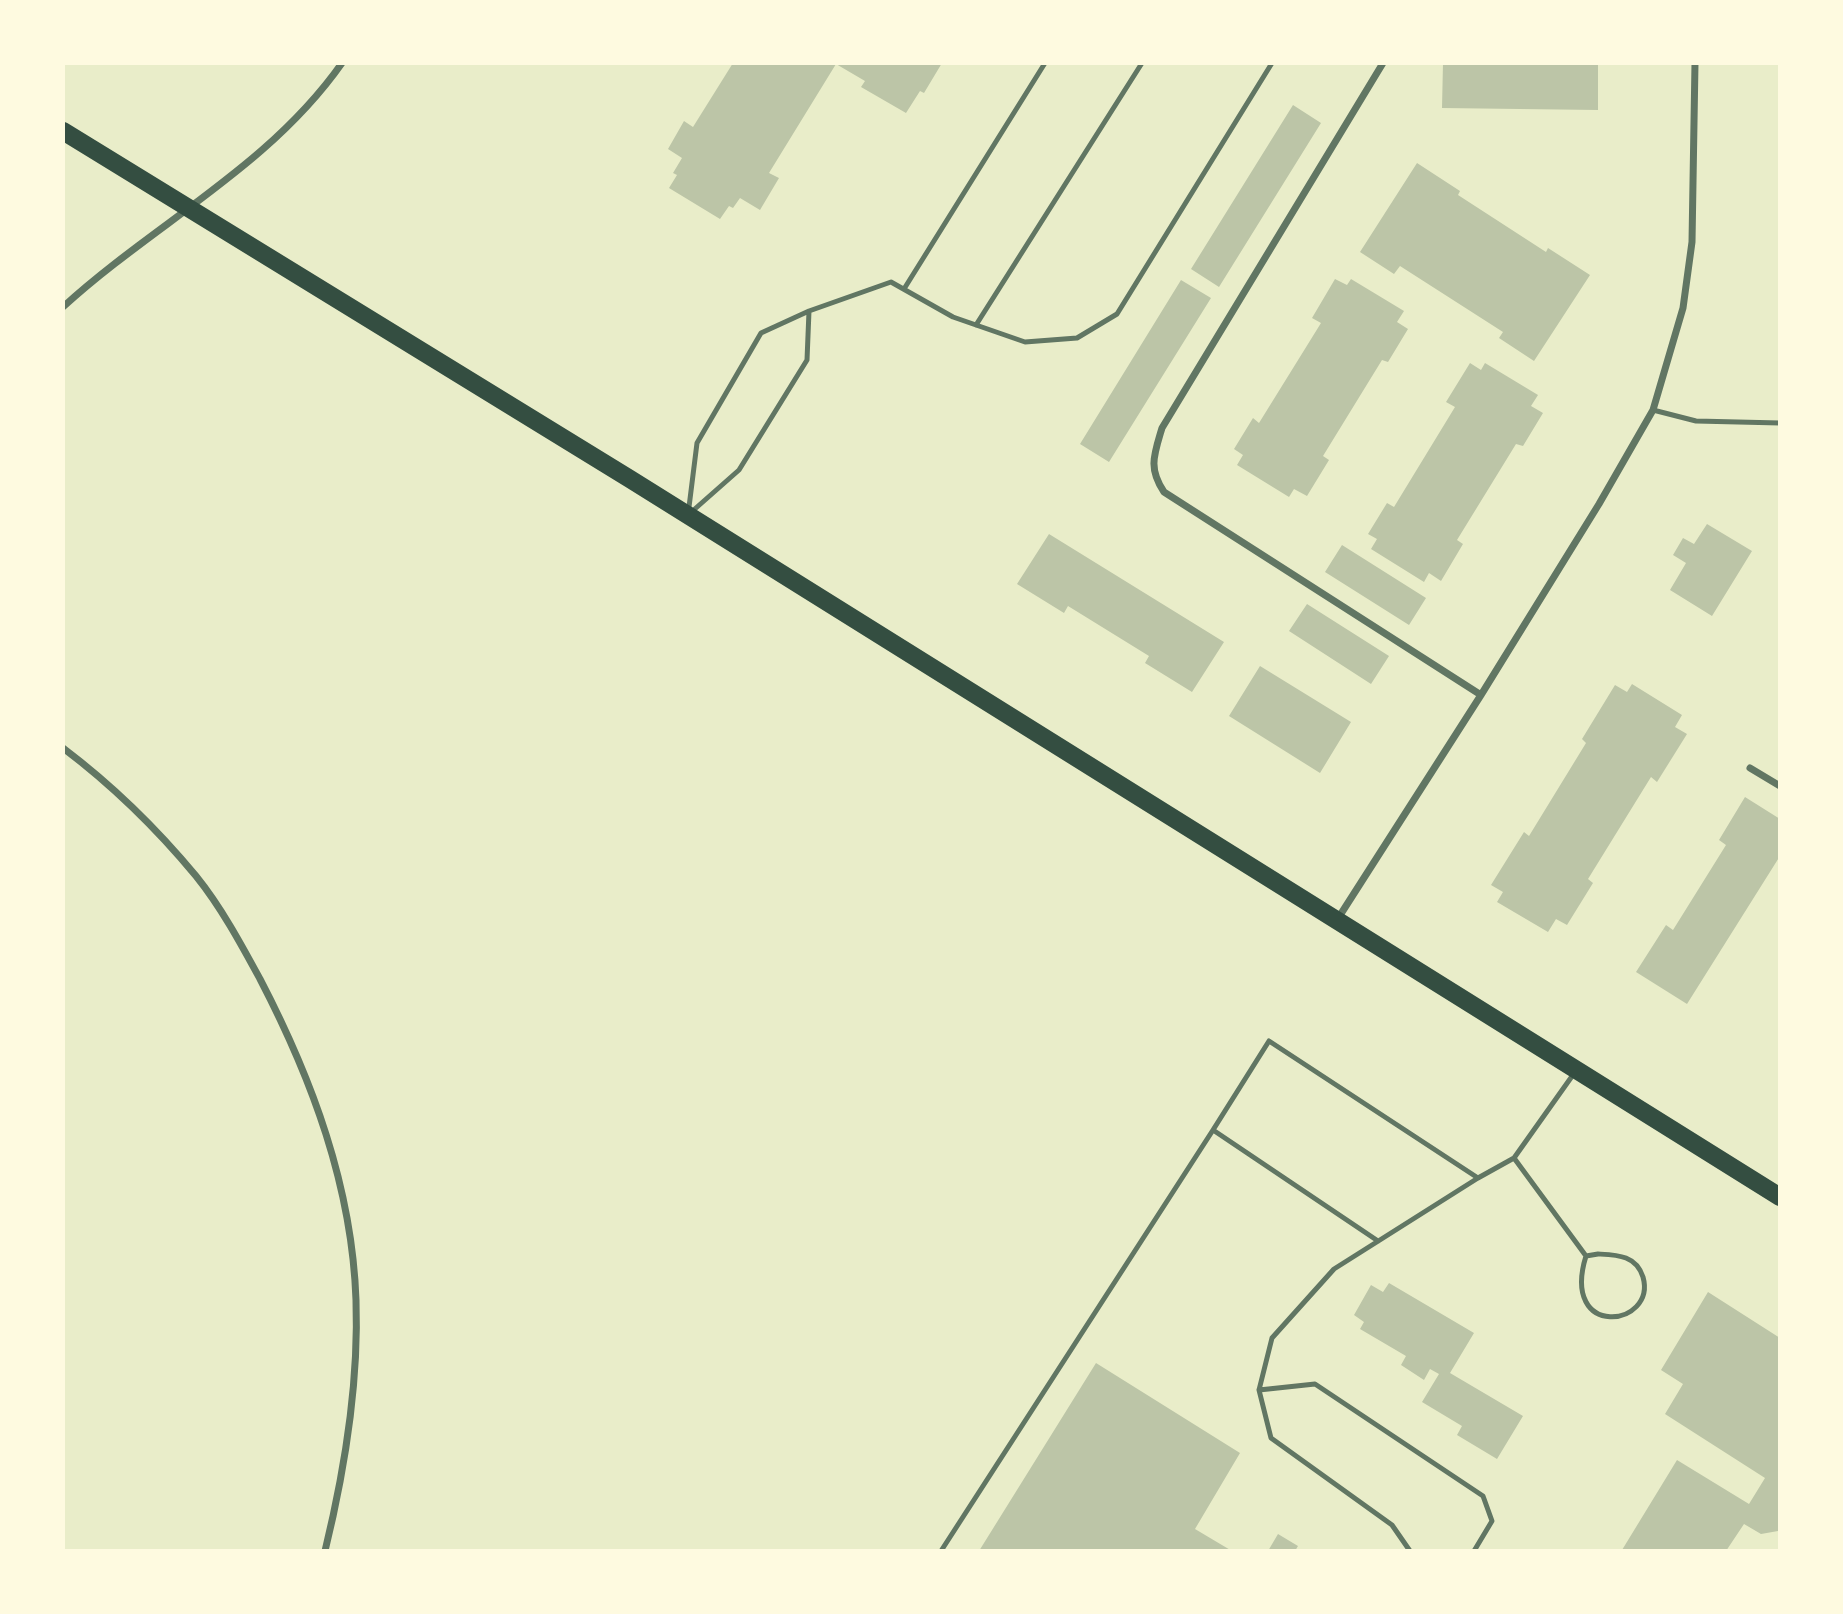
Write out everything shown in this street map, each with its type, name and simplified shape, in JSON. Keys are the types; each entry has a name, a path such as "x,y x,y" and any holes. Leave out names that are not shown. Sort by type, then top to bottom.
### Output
{"main road":[{"path":"63,131 688,515 1780,1198"}],"street":[{"path":"63,307 113,263 190,208 274,142 329,82 342,63"},
{"path":"1383,63 1161,428 1152,458 1156,479 1164,492 1481,695"},
{"path":"1337,920 1481,695 1599,504 1653,410 1683,308 1692,242 1695,63"},
{"path":"63,748 135,809 197,877 241,944 283,1024 317,1104 335,1161 349,1233 356,1300 355,1377 341,1484 325,1551"},
{"path":"1750,768 1780,786"}],"lane":[{"path":"904,289 1045,63"},
{"path":"976,325 1142,63"},
{"path":"688,515 697,443 761,333 809,311 891,282 953,317 1025,342 1077,338 1117,314 1272,63"},
{"path":"688,515 739,470 807,360 809,311"},
{"path":"1653,410 1696,421 1780,423"},
{"path":"941,1551 1269,1041 1478,1178"},
{"path":"1409,1551 1392,1525 1271,1438 1259,1390 1272,1338 1335,1269 1514,1158 1576,1070"},
{"path":"1213,1130 1378,1241"},
{"path":"1514,1158 1586,1256"},
{"path":"1619,1255 1637,1265 1642,1274 1643,1294 1631,1311 1612,1317 1592,1310 1582,1292 1581,1272 1586,1256 1619,1255"},
{"path":"1259,1390 1315,1384 1483,1496 1492,1521 1474,1551"}],"building":[{"path":"733,63 942,63 924,93 920,91 906,113 861,87 865,81 836,64 769,173 779,178 760,210 740,198 733,208 729,206 720,219 669,188 677,175 673,173 682,158 668,149 684,121 693,127"},
{"path":"1443,63 1598,63 1598,110 1442,108"},
{"path":"1293,105 1321,123 1219,287 1191,269"},
{"path":"1417,163 1460,191 1458,195 1546,252 1548,248 1590,275 1534,361 1499,338 1503,332 1400,266 1394,274 1360,252"},
{"path":"1335,279 1347,285 1351,279 1404,311 1397,322 1408,329 1388,362 1382,360 1323,456 1329,460 1307,496 1294,489 1289,497 1237,465 1243,455 1234,449 1253,418 1259,423 1321,323 1312,318"},
{"path":"1181,280 1211,298 1109,462 1080,444"},
{"path":"1470,363 1481,370 1485,363 1538,395 1531,406 1543,413 1523,446 1516,444 1457,540 1463,544 1441,581 1429,573 1424,582 1371,549 1377,539 1368,534 1387,503 1394,507 1455,407 1446,402"},
{"path":"1707,524 1752,551 1712,616 1670,590 1686,563 1673,555 1683,538 1694,544"},
{"path":"1049,534 1224,642 1192,692 1145,663 1149,656 1068,606 1064,613 1017,584"},
{"path":"1342,545 1426,598 1409,625 1325,572"},
{"path":"1307,604 1389,656 1371,684 1289,631"},
{"path":"1260,666 1351,722 1320,773 1229,716"},
{"path":"1632,684 1682,715 1675,727 1687,734 1657,782 1651,777 1588,879 1593,883 1567,925 1556,919 1548,932 1497,902 1503,892 1491,885 1524,832 1529,836 1586,743 1582,739 1615,685 1627,692"},
{"path":"1745,797 1780,819 1780,856 1687,1004 1636,972 1666,925 1673,930 1726,845 1719,840"},
{"path":"1389,1283 1474,1333 1450,1373 1523,1416 1497,1459 1457,1435 1462,1426 1422,1402 1439,1374 1430,1369 1424,1380 1401,1365 1406,1356 1360,1329 1364,1322 1354,1315 1371,1285 1383,1292"},
{"path":"1708,1292 1780,1338 1780,1528 1778,1531 1761,1534 1744,1524 1726,1551 1624,1551 1622,1550 1677,1460 1749,1504 1765,1478 1665,1414 1683,1384 1661,1370"},
{"path":"1096,1363 1240,1453 1195,1529 1232,1551 979,1551"},
{"path":"1278,1534 1298,1546 1295,1551 1268,1551"}]}
